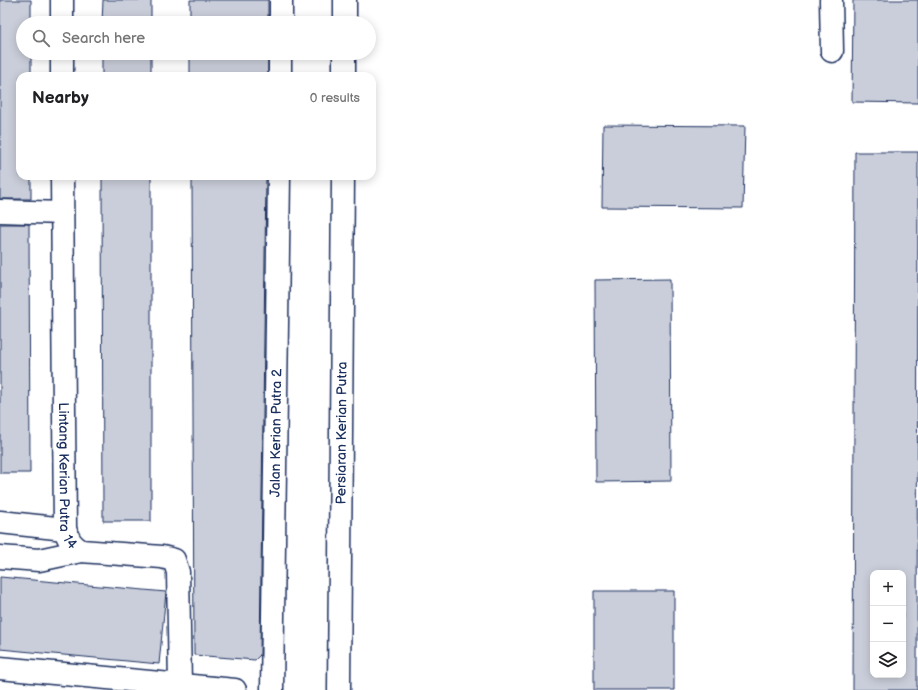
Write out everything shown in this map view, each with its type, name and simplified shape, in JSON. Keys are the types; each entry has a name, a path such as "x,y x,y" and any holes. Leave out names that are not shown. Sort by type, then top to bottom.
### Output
{"street":[{"path":"62,0 62,16"},
{"path":"281,0 281,16"},
{"path":"344,16 345,0"},
{"path":"831,0 832,51"},
{"path":"62,60 62,72"},
{"path":"280,60 280,72"},
{"path":"344,60 344,72"},
{"name":"Lintang Kerian Putra 14","path":"62,180 65,528 68,540 74,547 81,551 162,557 174,560 178,572 180,685"},
{"name":"Jalan Kerian Putra 2","path":"272,690 278,180"},
{"name":"Persiaran Kerian Putra","path":"339,690 343,180"},
{"path":"0,211 62,213"},
{"path":"0,522 65,528"},
{"path":"0,557 40,560 81,551"},
{"path":"0,668 235,690"}],"building":[{"path":"0,0 31,0 31,16 16,16 16,60 31,60 31,72 16,72 16,180 31,180 31,199 0,199"},
{"path":"103,0 151,0 151,16 102,16"},
{"path":"190,0 268,0 268,16 190,16"},
{"path":"853,0 918,0 918,103 852,102"},
{"path":"102,60 151,60 151,72 102,72"},
{"path":"190,60 268,60 268,72 190,72"},
{"path":"603,125 745,126 743,208 602,207"},
{"path":"855,152 918,152 917,690 853,690"},
{"path":"102,180 151,180 151,521 103,521"},
{"path":"192,180 266,180 260,655 255,660 194,655"},
{"path":"0,224 29,224 30,473 0,473"},
{"path":"670,279 671,481 596,482 595,280"},
{"path":"0,577 166,592 159,664 0,649"},
{"path":"594,591 674,591 674,690 594,690"}]}
